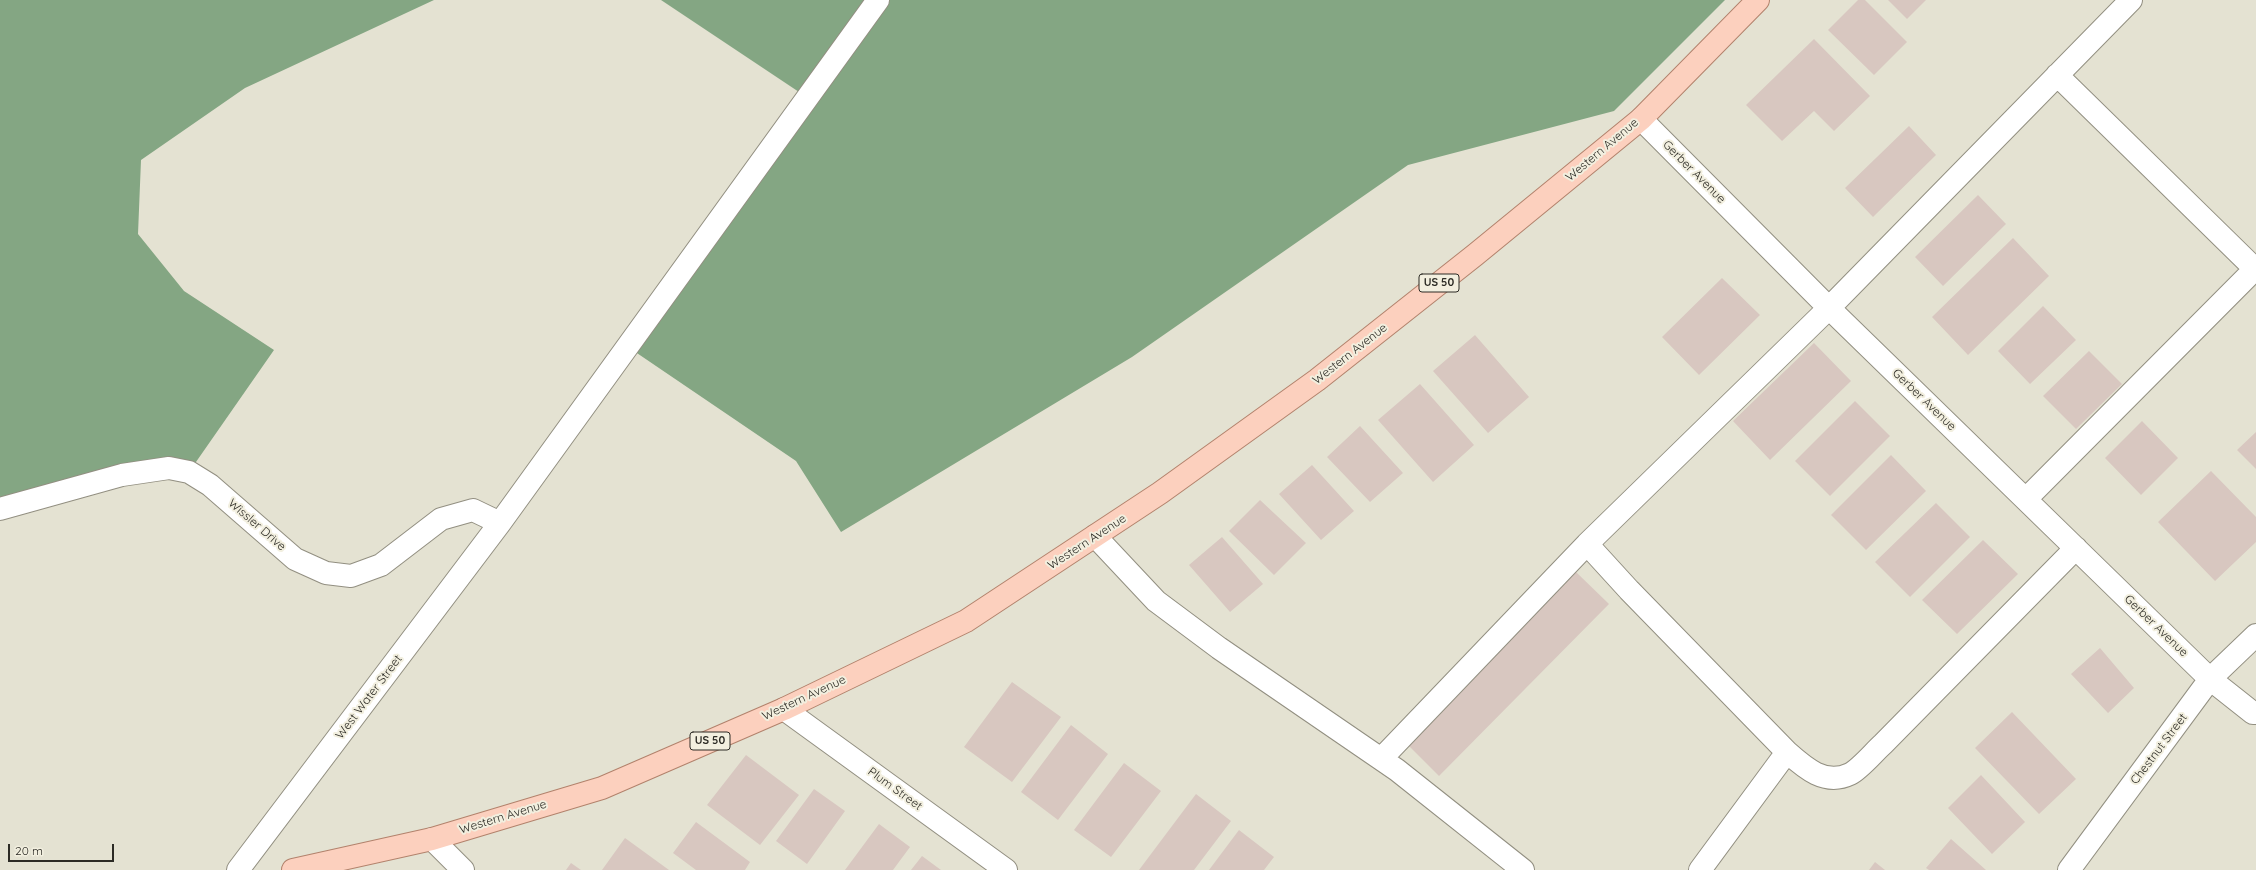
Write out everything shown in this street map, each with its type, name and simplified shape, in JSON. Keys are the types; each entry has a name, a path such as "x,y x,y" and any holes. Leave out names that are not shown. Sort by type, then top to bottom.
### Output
{"main road":[{"name":"Western Avenue","path":"293,870 432,839 602,788 784,709 966,621 1160,493 1317,380 1475,255 1641,119 1758,0"}],"street":[{"name":"West Water Street","path":"238,870 500,523 878,0"},
{"path":"1381,759 1587,544 1829,308 2131,0"},
{"path":"2026,499 2256,268 2057,75"},
{"name":"Gerber Avenue","path":"1641,119 1829,308 2210,679 2252,713 2256,713"},
{"name":"Wissler Drive","path":"0,509 122,475 169,468 189,472 210,485 295,558 326,573 351,576 381,565 441,519 473,510 500,523"},
{"path":"1095,536 1156,601 1219,648 1381,759 1523,870"},
{"path":"1587,544 1629,590 1787,752 1809,771 1829,779 1851,774 1883,744 2076,548"},
{"name":"Chestnut Street","path":"2069,870 2210,679 2256,635"},
{"name":"Plum Street","path":"784,709 1006,870"},
{"path":"1700,870 1787,752"},
{"path":"432,839 463,870"}],"green space":[{"path":"0,0 434,0 245,88 141,160 138,234 184,291 274,350 189,472 0,509"},
{"path":"661,0 1725,0 1614,111 1408,165 1132,357 841,532 796,461 628,347 808,98"}],"building":[{"path":"1858,0 1865,0 1907,42 1874,75 1828,30"},
{"path":"1888,0 1926,0 1907,19"},
{"path":"1814,39 1870,96 1834,131 1814,111 1782,141 1746,105"},
{"path":"1909,126 1936,155 1873,217 1845,188"},
{"path":"1978,195 2006,224 1943,286 1915,257"},
{"path":"2013,238 2049,276 1968,355 1932,317"},
{"path":"1722,278 1760,315 1699,375 1662,337"},
{"path":"2043,306 2076,340 2030,384 1998,351"},
{"path":"1475,335 1529,397 1488,433 1433,371"},
{"path":"1814,343 1851,381 1770,460 1733,421"},
{"path":"2089,351 2122,384 2076,429 2043,396"},
{"path":"1420,384 1474,445 1433,482 1378,420"},
{"path":"1855,401 1890,436 1830,496 1795,461"},
{"path":"2142,421 2178,458 2141,495 2105,458"},
{"path":"1360,426 1403,473 1370,502 1327,457"},
{"path":"2256,432 2256,469 2237,450"},
{"path":"1891,455 1926,491 1866,550 1831,515"},
{"path":"1312,465 1354,511 1321,540 1279,494"},
{"path":"2211,471 2256,517 2256,542 2215,581 2158,522"},
{"path":"1260,500 1306,543 1274,575 1229,531"},
{"path":"1936,503 1970,537 1910,597 1875,562"},
{"path":"1222,537 1263,584 1230,612 1189,565"},
{"path":"1983,540 2018,574 1957,634 1922,600"},
{"path":"1576,572 1609,604 1439,776 1407,744"},
{"path":"2100,648 2134,688 2108,713 2071,674"},
{"path":"1012,682 1061,717 1012,782 964,747"},
{"path":"2012,712 2076,779 2039,814 1975,748"},
{"path":"1071,725 1108,754 1058,820 1021,792"},
{"path":"746,755 799,795 760,845 707,805"},
{"path":"1124,763 1161,791 1111,857 1074,830"},
{"path":"1981,775 2025,822 1992,854 1948,808"},
{"path":"814,789 845,811 807,864 776,841"},
{"path":"1196,794 1231,821 1194,870 1139,870"},
{"path":"696,822 750,862 745,870 696,870 673,853"},
{"path":"879,824 910,847 893,870 845,870"},
{"path":"1239,830 1274,857 1264,870 1209,870"},
{"path":"625,838 669,870 602,870"},
{"path":"1951,839 1986,870 1929,870 1926,868"},
{"path":"922,856 941,870 911,870"},
{"path":"1875,862 1885,870 1869,870"},
{"path":"571,863 581,870 566,870"}]}
